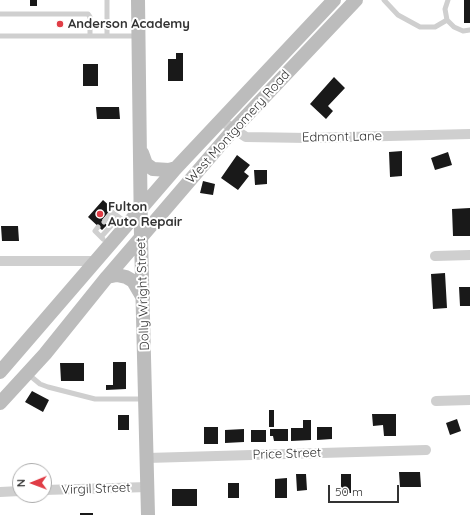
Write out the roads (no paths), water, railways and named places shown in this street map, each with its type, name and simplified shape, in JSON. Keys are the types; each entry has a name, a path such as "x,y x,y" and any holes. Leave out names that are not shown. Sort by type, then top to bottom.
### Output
{"main road":[{"name":"Dolly Wright Street","path":"138,0 141,238 148,515"},
{"name":"West Montgomery Road","path":"0,372 96,261 105,241 123,221 141,208 220,120 334,0"},
{"name":"West Montgomery Road","path":"0,403 234,129 356,0"},
{"path":"141,150 144,160 153,169 169,170 176,168"},
{"path":"107,277 117,275 126,277 133,281 143,299"}],"street":[{"name":"Edmont Lane","path":"220,120 246,137 316,138 470,134"},
{"path":"435,256 470,255"},
{"path":"0,261 96,261"},
{"path":"436,401 470,400"},
{"name":"Price Street","path":"147,458 426,450"},
{"name":"Virgil Street","path":"52,490 148,487"},
{"path":"0,492 12,491"}],"lane":[{"path":"107,0 107,36"},
{"path":"384,0 398,15 420,27 435,27 447,20"},
{"path":"448,0 445,10 447,20 454,27 463,31 470,30"},
{"path":"0,14 88,14 90,17 90,36"},
{"path":"0,36 139,36"},
{"path":"104,222 112,212 123,221"},
{"path":"98,227 95,231 105,241"},
{"path":"27,373 40,384 75,395 95,399 146,399"}],"place":[{"name":"Anderson Academy","path":"60,24"},
{"name":"Fulton Auto Repair","path":"100,214"}]}
